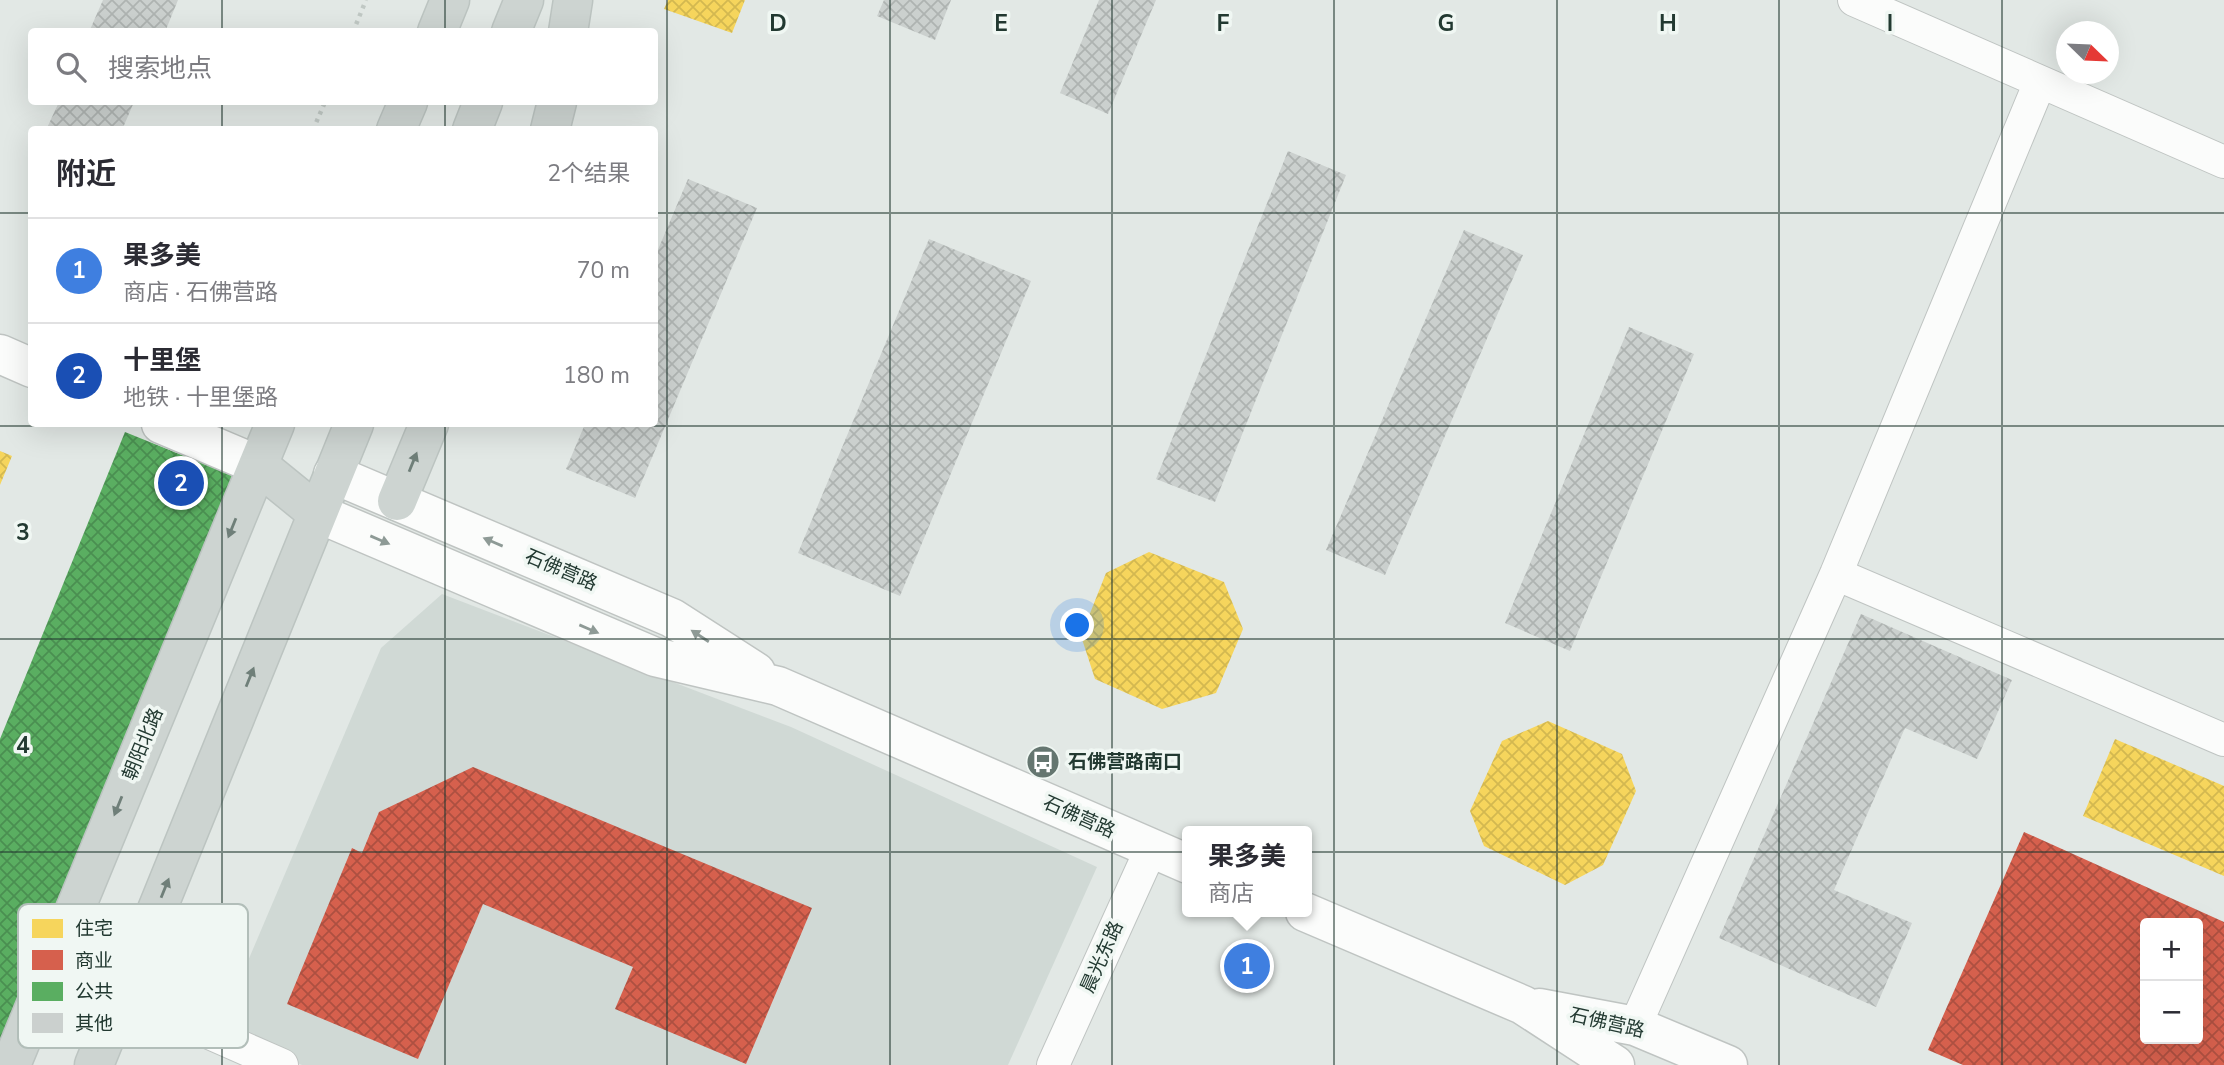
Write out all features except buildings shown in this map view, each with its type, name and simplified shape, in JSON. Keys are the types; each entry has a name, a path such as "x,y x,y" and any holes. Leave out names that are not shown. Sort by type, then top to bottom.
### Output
{"main road":[{"path":"439,28 450,0"},
{"path":"514,28 524,0"},
{"path":"569,28 573,0"},
{"path":"398,126 407,105"},
{"path":"474,126 482,105"},
{"path":"551,126 556,105"},
{"name":"朝阳北路","path":"77,904 274,427"},
{"path":"158,904 353,427"},
{"path":"397,501 428,427"},
{"path":"258,465 334,474"},
{"path":"258,465 317,513"},
{"name":"朝阳北路","path":"11,1065 18,1048"},
{"path":"94,1065 100,1048"}],"street":[{"path":"1854,0 2224,163"},
{"path":"1635,1026 1836,574 2040,82"},
{"path":"0,354 28,366"},
{"path":"168,427 258,465"},
{"name":"石佛营路","path":"334,474 672,618 778,686 1182,862"},
{"name":"石佛营路","path":"317,513 655,657 778,686"},
{"path":"1836,574 2224,740"},
{"name":"晨光东路","path":"1054,1065 1151,849"},
{"name":"石佛营路","path":"1312,915 1523,1005 1615,1065"},
{"name":"石佛营路","path":"1523,1005 1635,1026 1728,1065"},
{"path":"243,1048 282,1065"}],"path":[{"path":"355,28 366,0"},
{"path":"315,126 323,105"}],"shaded area":[{"path":"442,594 791,727 1097,867 1008,1065 302,1065 248,1042 248,961 381,648"}],"place":[{"name":"十里堡","path":"181,483"},
{"name":"石佛营路南口","path":"1043,762"},
{"name":"果多美","path":"1247,966"}]}
